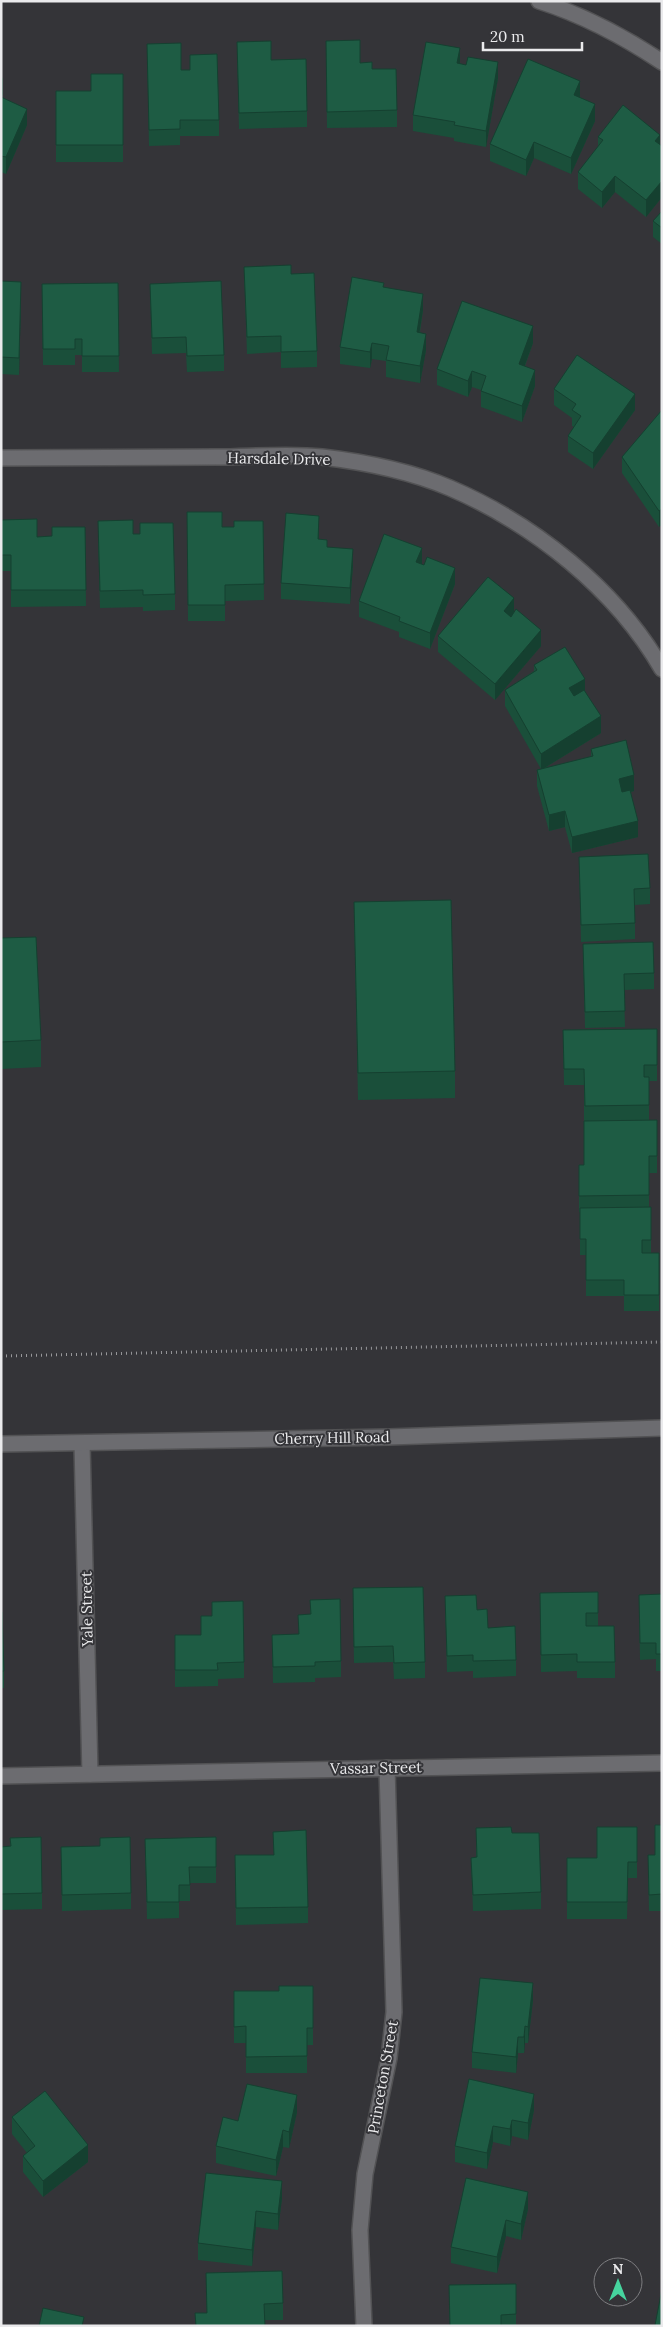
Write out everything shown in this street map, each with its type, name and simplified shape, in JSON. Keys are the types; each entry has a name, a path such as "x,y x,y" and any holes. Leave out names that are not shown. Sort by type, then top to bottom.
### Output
{"street":[{"path":"539,1 567,10 630,40 662,62"},
{"name":"Harsdale Drive","path":"1,458 320,457 386,468 449,488 509,518 563,556 612,602 662,669"},
{"name":"Cherry Hill Road","path":"1,1444 82,1444 662,1428"},
{"name":"Yale Street","path":"82,1444 90,1774"},
{"name":"Vassar Street","path":"1,1776 662,1762"},
{"name":"Princeton Street","path":"364,2326 360,2230 366,2174 390,2058 394,2012 388,1768"}],"path":[{"path":"1,1356 662,1342"}],"building":[{"path":"360,40 360,63 372,62 372,69 396,69 397,110 327,112 326,41"},
{"path":"271,41 271,60 306,59 307,111 239,113 237,42"},
{"path":"426,42 460,48 457,63 466,65 468,57 498,62 486,131 454,125 455,122 413,115"},
{"path":"181,43 181,70 190,70 190,55 217,54 219,120 180,120 180,129 149,130 147,44"},
{"path":"528,59 580,81 574,95 595,104 571,158 534,142 526,160 490,144"},
{"path":"91,74 123,74 123,145 56,145 56,91 91,91"},
{"path":"1,97 27,109 6,157 1,156"},
{"path":"623,105 660,135 655,141 662,146 662,181 646,200 615,176 602,192 578,172 603,140 598,137"},
{"path":"662,211 662,228 653,221"},
{"path":"291,265 291,274 314,273 317,351 281,352 281,336 247,337 244,267"},
{"path":"352,277 384,283 383,287 423,294 417,332 426,334 420,366 386,360 389,346 372,343 370,352 340,347"},
{"path":"1,281 21,282 19,358 1,357"},
{"path":"221,281 224,355 187,356 186,337 152,338 150,284"},
{"path":"118,283 119,356 82,356 82,339 75,339 75,349 43,349 42,284"},
{"path":"462,301 533,326 519,364 535,370 522,406 481,391 486,376 472,371 468,381 437,369"},
{"path":"577,355 635,394 593,453 568,436 581,416 572,410 576,404 554,389"},
{"path":"662,410 662,509 659,511 622,457"},
{"path":"187,512 222,512 222,527 234,527 234,521 263,521 264,584 225,585 225,605 188,605"},
{"path":"286,513 319,516 318,539 327,540 327,547 353,549 350,588 281,583"},
{"path":"37,519 37,537 52,536 52,527 85,527 86,590 11,590 11,555 1,555 1,520"},
{"path":"133,520 133,534 140,534 140,523 173,523 175,594 143,595 143,590 100,591 98,521"},
{"path":"384,534 422,548 416,562 424,565 427,557 455,568 430,633 399,621 400,617 359,601"},
{"path":"488,577 514,598 504,611 511,617 516,609 541,630 495,684 438,636"},
{"path":"565,647 585,679 569,688 574,696 584,690 601,716 541,754 505,690 537,670 534,665"},
{"path":"626,740 634,775 619,779 622,792 630,790 638,821 572,837 565,811 549,815 537,770 593,756 591,749"},
{"path":"648,854 650,888 634,889 635,923 581,925 579,857"},
{"path":"451,900 455,1071 358,1073 354,902"},
{"path":"36,937 41,1040 1,1042 1,938"},
{"path":"653,942 654,973 624,974 625,1011 585,1012 583,944"},
{"path":"657,1029 657,1065 644,1065 644,1077 649,1077 649,1105 585,1106 584,1069 564,1069 563,1030"},
{"path":"657,1120 657,1156 649,1156 649,1195 579,1196 579,1165 584,1165 584,1121"},
{"path":"651,1207 651,1240 642,1240 642,1253 659,1253 659,1295 624,1295 624,1280 586,1280 586,1239 580,1239 580,1208"},
{"path":"423,1587 425,1662 394,1663 393,1646 354,1647 353,1588"},
{"path":"598,1592 598,1613 586,1613 586,1626 614,1626 615,1662 577,1662 577,1654 541,1655 540,1593"},
{"path":"662,1594 662,1654 656,1654 656,1643 640,1643 639,1595"},
{"path":"476,1595 477,1610 487,1609 488,1628 515,1626 516,1660 473,1661 473,1655 447,1656 445,1596"},
{"path":"340,1599 341,1661 315,1662 315,1666 273,1667 272,1635 299,1634 298,1615 311,1614 310,1600"},
{"path":"243,1601 244,1662 217,1663 218,1670 175,1670 175,1635 201,1635 201,1616 212,1616 212,1602"},
{"path":"2,1612 4,1671 1,1671"},
{"path":"655,1825 662,1825 662,1894 649,1895 648,1855 655,1855"},
{"path":"511,1827 512,1833 539,1833 541,1892 473,1895 471,1858 477,1857 476,1828"},
{"path":"597,1827 637,1827 637,1862 628,1862 627,1902 567,1902 567,1858 597,1858"},
{"path":"306,1830 308,1907 236,1908 235,1855 274,1855 273,1832"},
{"path":"41,1837 42,1893 1,1894 1,1847 11,1846 10,1838"},
{"path":"130,1837 131,1893 62,1895 61,1847 100,1846 100,1838"},
{"path":"216,1837 216,1867 189,1867 190,1885 179,1885 179,1902 147,1902 145,1839"},
{"path":"480,1978 533,1983 528,2027 525,2026 524,2037 518,2037 516,2057 472,2052"},
{"path":"279,1986 313,1986 313,2028 307,2028 307,2056 246,2057 246,2026 234,2027 234,1991 279,1991"},
{"path":"469,2079 534,2094 528,2123 512,2120 510,2129 493,2126 487,2153 455,2146"},
{"path":"247,2084 297,2095 289,2132 283,2130 276,2160 216,2146 223,2117 238,2121"},
{"path":"45,2091 88,2145 43,2181 23,2156 35,2146 12,2117"},
{"path":"206,2173 282,2181 278,2214 256,2211 252,2250 198,2243"},
{"path":"466,2178 528,2192 521,2224 506,2220 497,2257 451,2247"},
{"path":"282,2271 283,2303 264,2304 265,2326 196,2326 195,2313 207,2313 206,2273"},
{"path":"516,2284 516,2314 501,2315 501,2326 450,2326 449,2285"},
{"path":"662,2289 662,2326 658,2326 655,2325"},
{"path":"43,2308 84,2317 82,2326 39,2326"}]}
